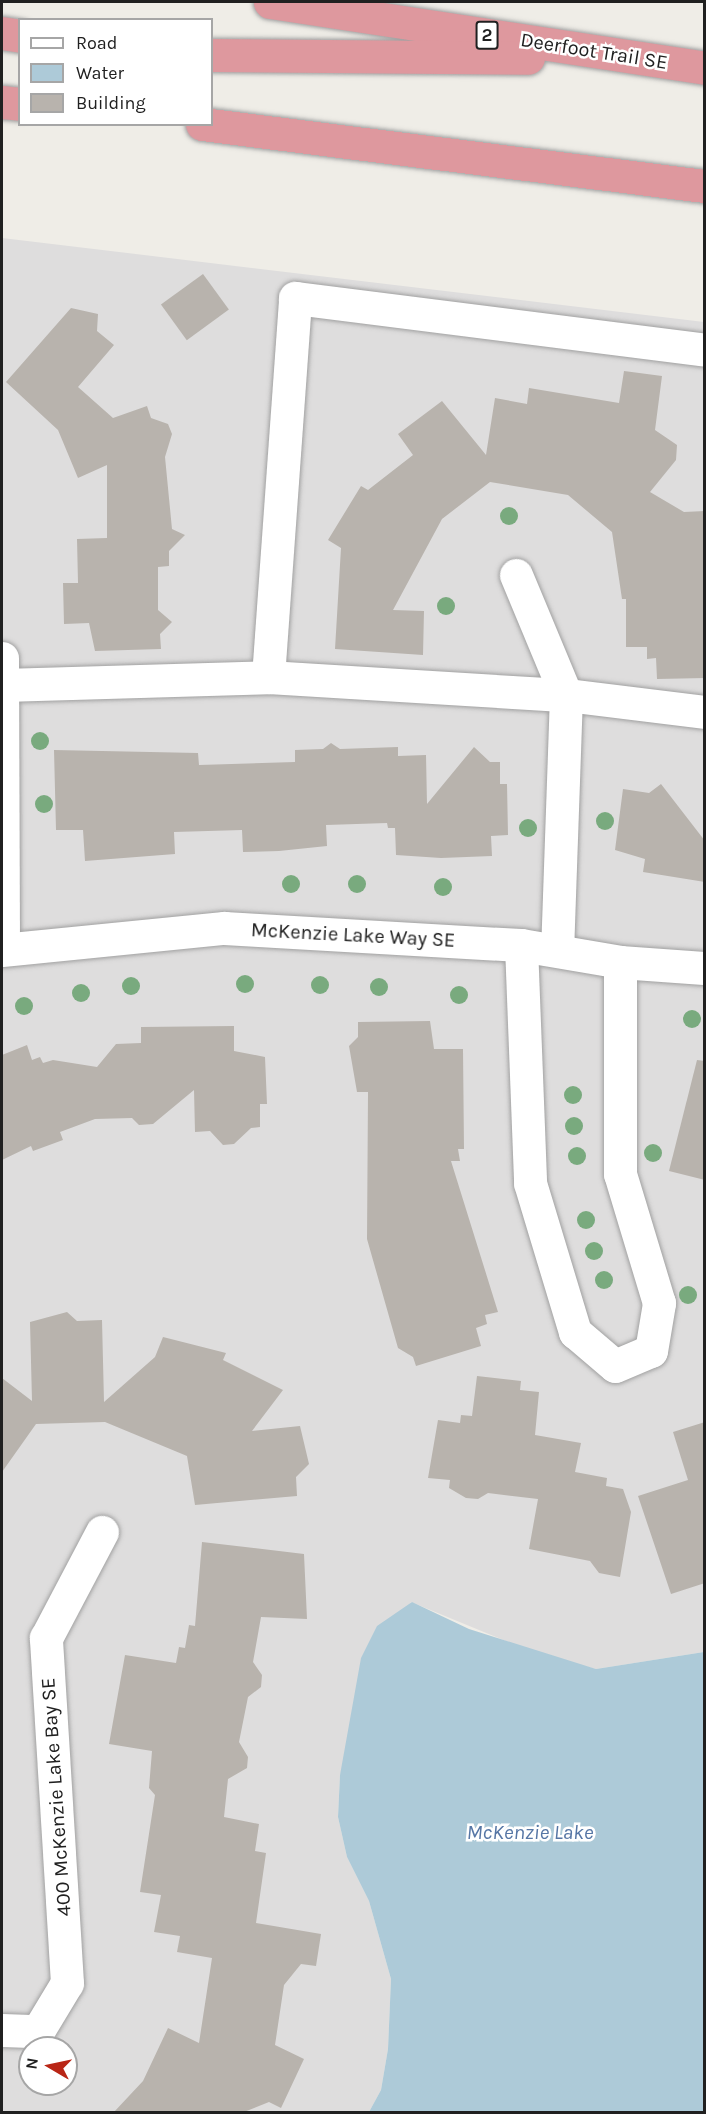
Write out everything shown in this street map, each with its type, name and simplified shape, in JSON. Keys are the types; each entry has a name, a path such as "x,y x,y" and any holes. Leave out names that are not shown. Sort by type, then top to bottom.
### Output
{"highway":[{"name":"Deerfoot Trail SE","path":"270,2 705,68"},
{"path":"2,33 18,36"},
{"path":"213,55 645,59"},
{"path":"2,102 18,104"},
{"path":"213,125 705,186"}],"street":[{"path":"268,677 295,298 705,350"},
{"path":"516,575 566,695 557,949"},
{"path":"2,949 2,671 268,677 566,695 705,712"},
{"name":"McKenzie Lake Way SE","path":"2,949 224,928 521,945 557,949 620,962 705,968"},
{"path":"521,945 530,1183 574,1332 615,1366 651,1351 659,1304 620,1174 620,962"},
{"name":"400 McKenzie Lake Bay SE","path":"2,2030 38,2031 67,1983 46,1638 102,1532"}],"shaded area":[{"path":"2,238 704,322 704,1652 596,1669 537,1654 411,1602 340,1775 338,1817 347,1857 369,1901 391,1979 388,2049 381,2090 369,2112 2,2112"}],"water":[{"name":"McKenzie Lake","path":"412,1602 469,1629 596,1669 704,1652 704,2112 369,2112 381,2090 388,2049 391,1979 369,1901 347,1857 338,1817 340,1775 361,1658 377,1626"}],"building":[{"path":"203,274 229,310 187,340 161,305"},
{"path":"71,308 98,314 97,331 114,345 78,387 113,418 147,406 151,418 168,424 172,434 165,457 172,529 185,535 169,551 169,566 158,567 158,610 172,622 160,634 161,649 95,651 89,623 64,624 63,583 78,583 77,539 107,538 107,465 78,478 58,430 6,382"},
{"path":"624,371 662,376 655,430 677,445 676,460 650,492 684,512 705,511 705,678 657,679 656,658 647,659 647,647 626,647 626,599 622,599 612,532 568,495 490,482 442,519 393,610 424,611 423,655 335,649 341,548 328,540 361,486 368,490 413,455 398,434 442,401 486,455 495,398 527,404 529,388 619,403"},
{"path":"331,743 340,749 398,747 398,756 426,755 427,804 474,747 490,762 500,762 500,784 507,784 508,835 491,836 492,856 441,858 396,855 395,828 388,828 387,823 326,825 327,846 279,851 243,852 242,830 174,832 175,854 85,861 83,830 56,830 54,750 198,753 199,765 295,762 295,750 323,749"},
{"path":"661,784 705,841 705,882 643,872 645,859 615,850 623,789 649,793"},
{"path":"430,1021 434,1049 463,1049 464,1149 458,1149 460,1161 451,1161 498,1312 485,1315 487,1324 476,1328 481,1346 416,1366 413,1357 398,1348 367,1239 368,1092 357,1092 349,1046 358,1037 358,1022"},
{"path":"234,1026 234,1051 265,1057 267,1104 260,1104 260,1127 251,1128 234,1144 223,1145 210,1131 195,1132 194,1090 153,1124 139,1125 132,1118 95,1119 60,1132 63,1140 33,1151 31,1146 2,1160 2,1055 27,1045 32,1060 40,1057 43,1063 53,1060 97,1067 116,1044 141,1043 141,1027"},
{"path":"697,1060 705,1061 705,1180 669,1171"},
{"path":"67,1312 77,1321 102,1320 104,1402 155,1357 163,1337 226,1353 223,1360 283,1390 252,1431 300,1426 309,1464 296,1477 297,1496 195,1505 187,1456 105,1422 36,1424 2,1472 2,1378 32,1401 30,1322"},
{"path":"477,1376 521,1381 520,1390 539,1392 535,1435 581,1443 575,1472 607,1478 606,1486 623,1489 631,1512 620,1577 599,1573 590,1561 529,1549 538,1499 488,1493 478,1499 466,1498 449,1488 450,1480 428,1478 438,1420 460,1423 461,1415 472,1416"},
{"path":"705,1422 705,1583 671,1594 638,1496 688,1480 673,1432"},
{"path":"202,1542 304,1554 307,1619 261,1617 253,1662 262,1675 261,1687 248,1697 239,1742 248,1757 247,1768 228,1779 224,1817 259,1824 255,1851 266,1853 256,1923 321,1934 316,1966 301,1964 284,1985 275,2045 304,2059 281,2108 269,2102 244,2112 114,2112 143,2081 168,2028 199,2043 212,1958 177,1952 180,1936 154,1932 161,1895 140,1892 155,1795 149,1788 152,1751 109,1744 125,1655 176,1663 179,1647 185,1648 189,1625 195,1626"}]}
